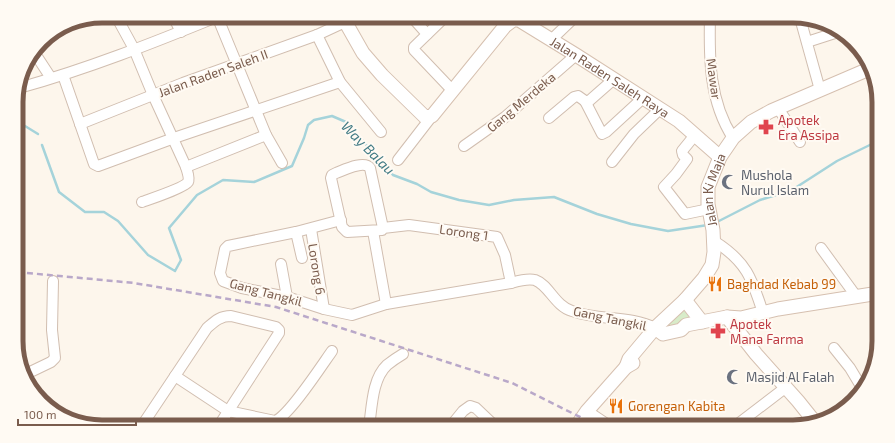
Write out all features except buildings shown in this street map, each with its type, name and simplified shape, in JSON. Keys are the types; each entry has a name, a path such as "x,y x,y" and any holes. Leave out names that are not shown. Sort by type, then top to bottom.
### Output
{"main road":[{"path":"346,23 363,53 382,75 421,114 425,117 432,116"},
{"name":"Jalan Raden Saleh Raya","path":"432,116 509,23"},
{"name":"Jalan Raden Saleh Raya","path":"524,23 679,121 720,157"},
{"name":"Jalan Ki Maja","path":"580,420 586,411 626,367 629,359 659,331 686,300 712,265 714,236 709,206 708,187 720,157 733,138 751,122 778,108 865,71"},
{"path":"659,331 681,330 690,332 733,319 872,294"},
{"path":"686,300 702,322"},
{"path":"681,330 686,325 733,319"},
{"path":"733,319 756,354 798,400 811,417"}],"street":[{"path":"120,23 134,49 153,95 174,138 186,167 189,179 186,184 142,202"},
{"path":"176,23 181,32"},
{"path":"25,86 63,75 202,23"},
{"path":"221,23 266,135 282,163"},
{"name":"Jalan Raden Saleh II","path":"80,124 153,95 317,35 337,23"},
{"path":"417,23 427,34"},
{"path":"439,23 414,47 414,50 452,90"},
{"path":"551,40 569,23"},
{"name":"Mawar","path":"710,23 712,83 717,105 725,126 733,138"},
{"path":"802,24 820,90"},
{"path":"807,42 833,34"},
{"path":"317,35 340,82 381,132"},
{"name":"Gang Merdeka","path":"464,146 505,117 576,55"},
{"path":"37,57 51,78"},
{"path":"63,75 94,164 98,166 174,138 340,82"},
{"path":"585,101 589,101 614,79"},
{"path":"549,118 574,97 578,96 585,101 602,134 643,98"},
{"path":"778,108 800,142"},
{"path":"612,162 634,134 660,109"},
{"path":"398,160 432,116"},
{"path":"186,167 266,135"},
{"path":"695,135 682,151 687,159 664,187 686,214 709,206"},
{"path":"366,164 370,168 384,228 382,230 373,231 347,232 342,227 341,220 331,178 332,175 366,164"},
{"name":"Gang Tangkil","path":"341,220 296,232 228,246 225,249 220,273 223,281 242,288 287,297 324,309 352,315 386,304 511,283 524,279 534,280 559,304 570,311 594,317 640,322 659,331"},
{"name":"Lorong 1","path":"384,228 409,225 497,237 505,255 511,283"},
{"name":"Lorong 6","path":"310,228 324,309"},
{"path":"373,231 386,304"},
{"path":"296,232 302,258"},
{"path":"714,236 739,260 748,274 754,284 763,313"},
{"path":"821,248 856,296"},
{"path":"281,264 287,297"},
{"path":"30,372 51,362 55,358 52,330 53,281"},
{"path":"146,420 207,328 216,320 224,316 231,316 276,327 279,330 279,333 222,420"},
{"path":"834,348 850,368 860,384"},
{"path":"278,420 308,386 332,351"},
{"path":"371,420 375,388 380,375 387,365 403,354"},
{"path":"175,376 228,411 267,420"},
{"path":"743,420 786,388"},
{"path":"456,420 463,411 470,406 476,408 489,420"},
{"path":"586,411 600,420"}],"green space":[{"path":"685,309 693,319 665,327"}],"waterway":[{"name":"Way Balau","path":"42,145 59,192 85,212 104,212 118,221 148,255 175,271 181,260 169,228 197,195 223,180 254,182 292,166 308,125 314,120 332,116 346,122 393,175 417,184 431,192 459,200 489,205 514,200 554,197 597,214 631,224 668,231 708,225"},
{"name":"Way Balau","path":"23,126 38,134"},
{"name":"Way Balau","path":"717,222 760,200 792,190 837,161 872,144"}],"railway":[{"path":"23,273 134,283 276,307 512,383 585,420"}],"place":[{"name":"Apotek Era Assipa","path":"766,127"},
{"name":"Mushola Nurul Islam","path":"729,182"},
{"name":"Baghdad Kebab 99","path":"715,284"},
{"name":"Apotek Mana Farma","path":"718,331"},
{"name":"Masjid Al Falah","path":"734,377"},
{"name":"Gorengan Kabita","path":"616,406"}]}
